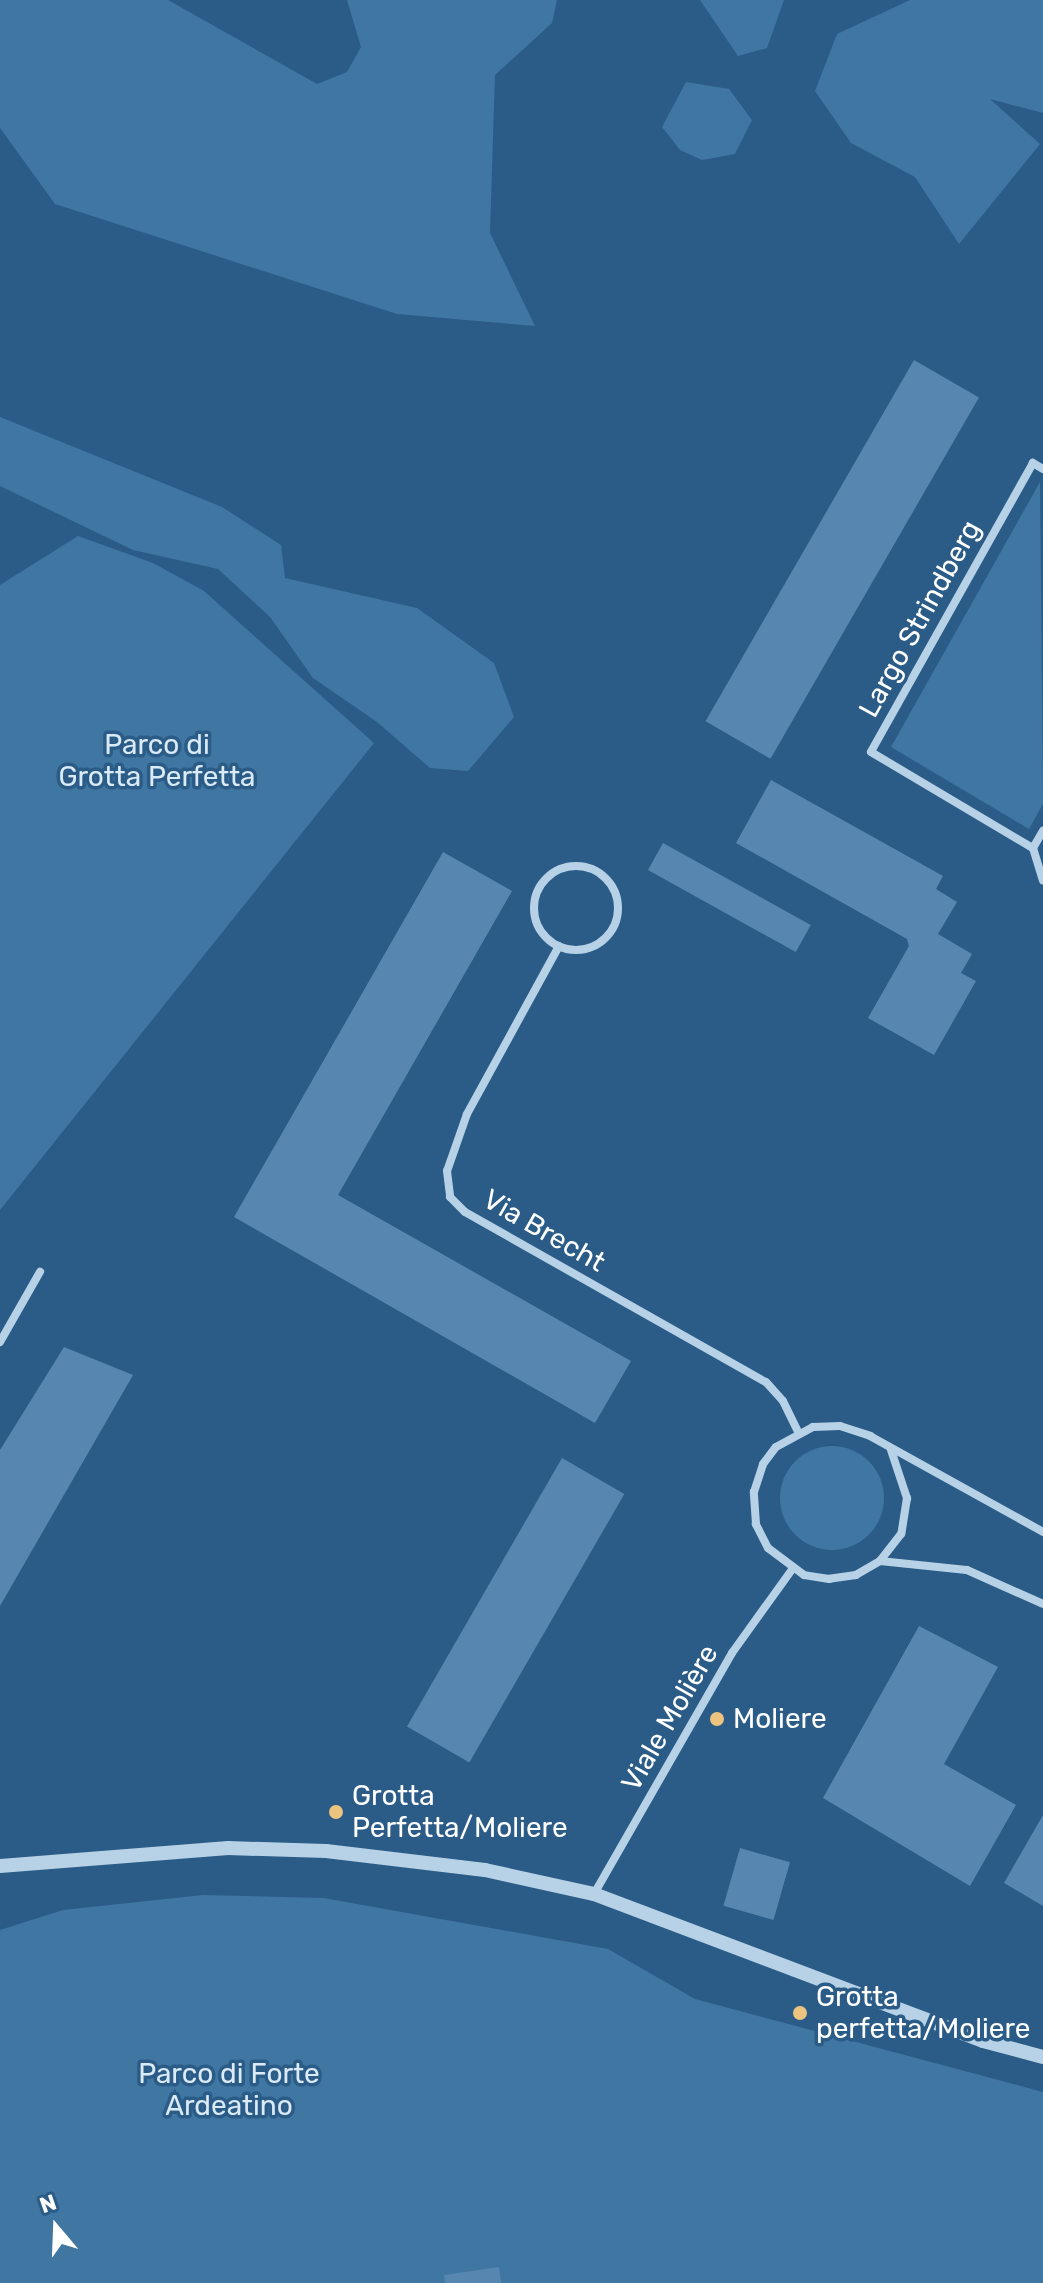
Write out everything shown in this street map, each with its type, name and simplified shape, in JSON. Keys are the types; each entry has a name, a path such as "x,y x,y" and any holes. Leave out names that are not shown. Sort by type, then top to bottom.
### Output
{"street":[{"name":"Largo Strindberg","path":"1033,848 871,752 1033,463 1043,469"},
{"path":"1043,831 1033,848 1043,880"},
{"path":"561,868 589,868 611,884 617,897 615,923 608,935 586,949 559,946 538,927 534,900 539,886 561,868"},
{"name":"Via Brecht","path":"559,946 467,1114 447,1171 450,1197 465,1212 766,1382 783,1401 798,1432"},
{"path":"0,1342 40,1272"},
{"path":"891,1450 907,1498 901,1534 880,1561 856,1575 829,1579 793,1568 768,1548 756,1524 754,1492 763,1464 798,1432 840,1426 891,1450 1043,1532"},
{"path":"880,1561 967,1570 1043,1604"},
{"name":"Viale Molière","path":"594,1894 732,1653 793,1568"},
{"path":"0,1866 182,1850 326,1851 485,1870 594,1894 983,2041 1043,2057"}],"green space":[{"path":"0,0 168,0 317,84 347,72 361,47 347,0 557,0 552,23 495,75 490,233 535,326 397,314 55,204 0,128"},
{"path":"700,0 784,0 767,48 738,56"},
{"path":"910,0 1043,0 1043,113 990,99 1040,144 959,244 915,177 851,143 815,91 837,34"},
{"path":"686,82 729,89 752,120 735,154 702,160 680,150 662,127"},
{"path":"0,417 222,507 281,545 285,578 417,608 494,663 514,717 468,771 430,768 377,722 313,678 270,617 218,569 133,550 0,486"},
{"path":"1040,482 1043,804 1029,829 891,747"},
{"name":"Parco di Grotta Perfetta","path":"78,536 153,563 204,591 374,743 0,1210 0,585"},
{"path":"832,1446 852,1450 869,1461 880,1478 884,1498 880,1518 869,1535 852,1546 832,1550 812,1546 795,1535 784,1518 780,1498 784,1478 795,1461 812,1450"},
{"name":"Parco di Forte Ardeatino","path":"203,1895 324,1898 608,1949 695,1999 1043,2092 1043,2283 0,2283 0,1930 63,1910"}],"building":[{"path":"914,360 979,398 770,759 706,721"},
{"path":"771,780 943,876 936,889 957,902 938,934 972,954 961,973 976,981 934,1055 868,1018 909,946 907,939 736,843"},
{"path":"663,843 811,925 796,952 648,870"},
{"path":"443,852 512,891 338,1195 631,1361 595,1423 234,1217"},
{"path":"64,1347 133,1375 0,1606 0,1450"},
{"path":"562,1458 624,1494 469,1762 407,1726"},
{"path":"919,1626 998,1667 944,1764 1016,1805 970,1886 823,1798"},
{"path":"1043,1815 1043,1906 1004,1883"},
{"path":"740,1848 790,1862 773,1920 723,1906"},
{"path":"499,2267 501,2283 445,2283 444,2275"}],"place":[{"name":"Moliere","path":"717,1719"},
{"name":"Grotta Perfetta/Moliere","path":"336,1812"},
{"name":"Grotta perfetta/Moliere","path":"800,2013"}]}
